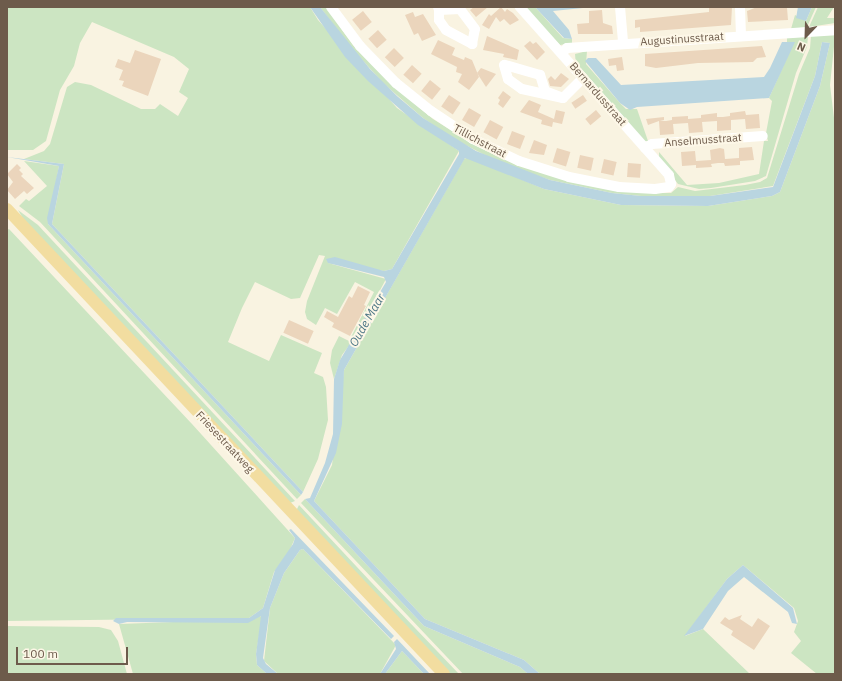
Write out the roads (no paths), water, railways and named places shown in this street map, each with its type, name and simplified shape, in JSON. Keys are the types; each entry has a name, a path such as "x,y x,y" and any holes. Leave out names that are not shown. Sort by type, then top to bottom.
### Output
{"main road":[{"name":"Friesestraatweg","path":"7,209 444,674"}],"street":[{"name":"Tillichstraat","path":"331,7 360,46 396,83 450,125 490,147 544,170 594,182 655,189 665,189 671,184"},
{"name":"Bernardusstraat","path":"520,7 669,175 671,184"},
{"path":"620,7 623,44"},
{"path":"740,7 741,35"},
{"name":"Augustinusstraat","path":"562,53 567,48 741,35 835,30"},
{"path":"504,66 540,75 545,91 563,98 522,90 508,79 504,66"},
{"path":"563,98 583,78"},
{"name":"Anselmusstraat","path":"645,148 652,144 763,136"}],"water":[{"name":"Oude Maar","path":"310,7 320,7 370,69 397,96 423,118 476,151 550,180 612,193 641,196 710,196 773,187 815,76 822,42 830,43 820,86 780,192 772,196 708,206 621,205 544,189 465,158 344,370 342,424 336,453 314,501 425,619 524,660 540,674 528,674 520,667 424,626 305,499 310,498 325,463 333,434 334,379 340,360 386,282 384,277 328,263 326,259 335,257 384,271 392,269 459,154 459,151 418,125 368,81 345,57"},
{"path":"535,7 593,7 553,11 569,30 572,39 564,38"},
{"path":"798,7 812,7 806,21 796,18"},
{"path":"782,42 795,42 769,98 637,107 630,110 620,103 585,61 588,58 596,58 621,85 764,77 770,68"},
{"path":"7,157 64,164 52,224 303,492 301,495 48,224 47,218 59,166"},
{"path":"291,529 394,636 391,639 303,549 300,550 284,573 270,608 263,658 266,664 278,674 267,674 257,665 256,654 261,616 248,623 127,622 119,624 113,621 116,618 249,618 263,608 275,570 293,544 295,538 289,530"},
{"path":"743,565 793,608 797,624 792,623 788,612 744,577 728,591 703,629 684,636 727,579"},
{"path":"397,639 430,674 424,674 402,651 385,674 380,674 396,649 394,642"}],"waterway":[{"path":"298,7 305,7"}]}
